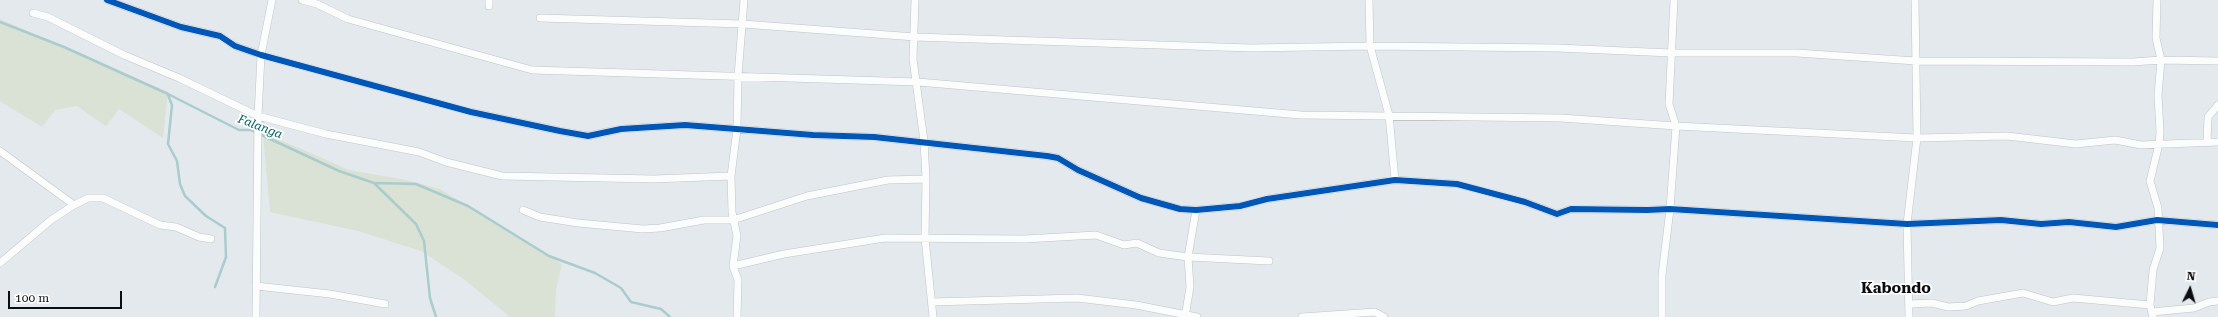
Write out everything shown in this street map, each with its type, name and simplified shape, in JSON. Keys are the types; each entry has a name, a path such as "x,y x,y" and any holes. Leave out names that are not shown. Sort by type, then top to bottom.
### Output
{"street":[{"path":"107,0 181,27 220,36 235,46 261,55 471,112 560,131 588,136 621,129 686,125 924,141 946,146 1058,158 1078,170 1141,198 1180,209 1196,210 1240,206 1267,199 1395,180 1457,184 1525,202 1557,214 1571,209 1647,210 1670,208 1907,224 2001,220 2041,224 2068,222 2116,227 2157,220 2218,225"},
{"path":"256,317 258,116 261,55 272,0"},
{"path":"302,0 317,4 348,19 532,70 918,82 1301,115 1561,118 1676,126 1916,138 2006,136 2076,144 2115,140 2141,145 2218,142"},
{"path":"737,317 738,280 733,266 737,236 733,220 731,176 737,129 738,76 744,0"},
{"path":"915,0 915,37 913,59 918,82 924,141 926,179 925,238 933,317"},
{"path":"1369,0 1370,46 1389,115 1395,180"},
{"path":"1662,317 1662,275 1670,208 1676,126 1669,104 1674,0"},
{"path":"1909,317 1907,224 1916,138 1916,0"},
{"path":"2152,312 2152,270 2160,248 2160,230 2157,220 2158,208 2150,181 2159,144 2158,94 2161,60 2156,38 2157,0"},
{"path":"33,13 48,17 124,55 180,78 258,116 326,134 419,152 446,162 502,176 646,179 731,176"},
{"path":"540,18 743,24 915,37 1251,48 1370,46 1558,48 1671,53 1797,53 1916,60 2133,62 2161,60 2218,61"},
{"path":"2207,142 2208,117 2218,104"},
{"path":"0,150 74,205"},
{"path":"523,210 540,217 578,223 643,229 704,220 733,220 807,196 888,180 926,179"},
{"path":"0,263 51,220 88,198 103,198 160,225 176,227 198,236 211,239"},
{"path":"1186,316 1190,287 1188,257 1196,210"},
{"path":"733,266 784,254 864,241 925,238 1096,236 1124,245 1136,243 1160,253 1188,257 1269,260"},
{"path":"256,286 330,294 386,304"},
{"path":"1909,304 1929,303 1948,307 1966,306 1978,301 2023,293 2053,302 2073,298 2152,312 2194,308 2209,302 2218,301"},
{"path":"932,302 1077,298 1136,305 1186,316 1198,317"},
{"path":"1302,317 1376,312 1384,317"}],"green space":[{"path":"0,19 168,92 163,138 119,109 106,126 77,106 55,110 42,127 0,101"},
{"path":"263,134 349,170 406,180 440,189 562,264 556,290 555,317 510,317 465,280 421,251 358,231 270,212"}],"waterway":[{"name":"Falanga","path":"0,22 64,47 168,94 239,130 251,130 339,171 374,183 416,224 424,241 430,298 436,317"},
{"path":"168,95 172,105 168,144 177,161 180,184 185,196 206,216 225,228 226,257 215,287"},
{"path":"375,183 416,184 468,206 549,256 595,273 621,288 631,302 661,309 670,317"}],"cycle path":[{"path":"107,0 181,27 220,36 235,46 261,55 471,112 560,131 588,136 621,129 685,125 813,135 874,137 1047,156 1058,158 1078,170 1141,198 1180,209 1196,210 1240,206 1267,199 1395,180 1457,184 1525,202 1557,214 1571,209 1670,209 1907,224 2001,220 2041,224 2069,222 2116,227 2157,220 2218,225"}],"district":[{"name":"Kabondo","path":"1896,289"}]}
